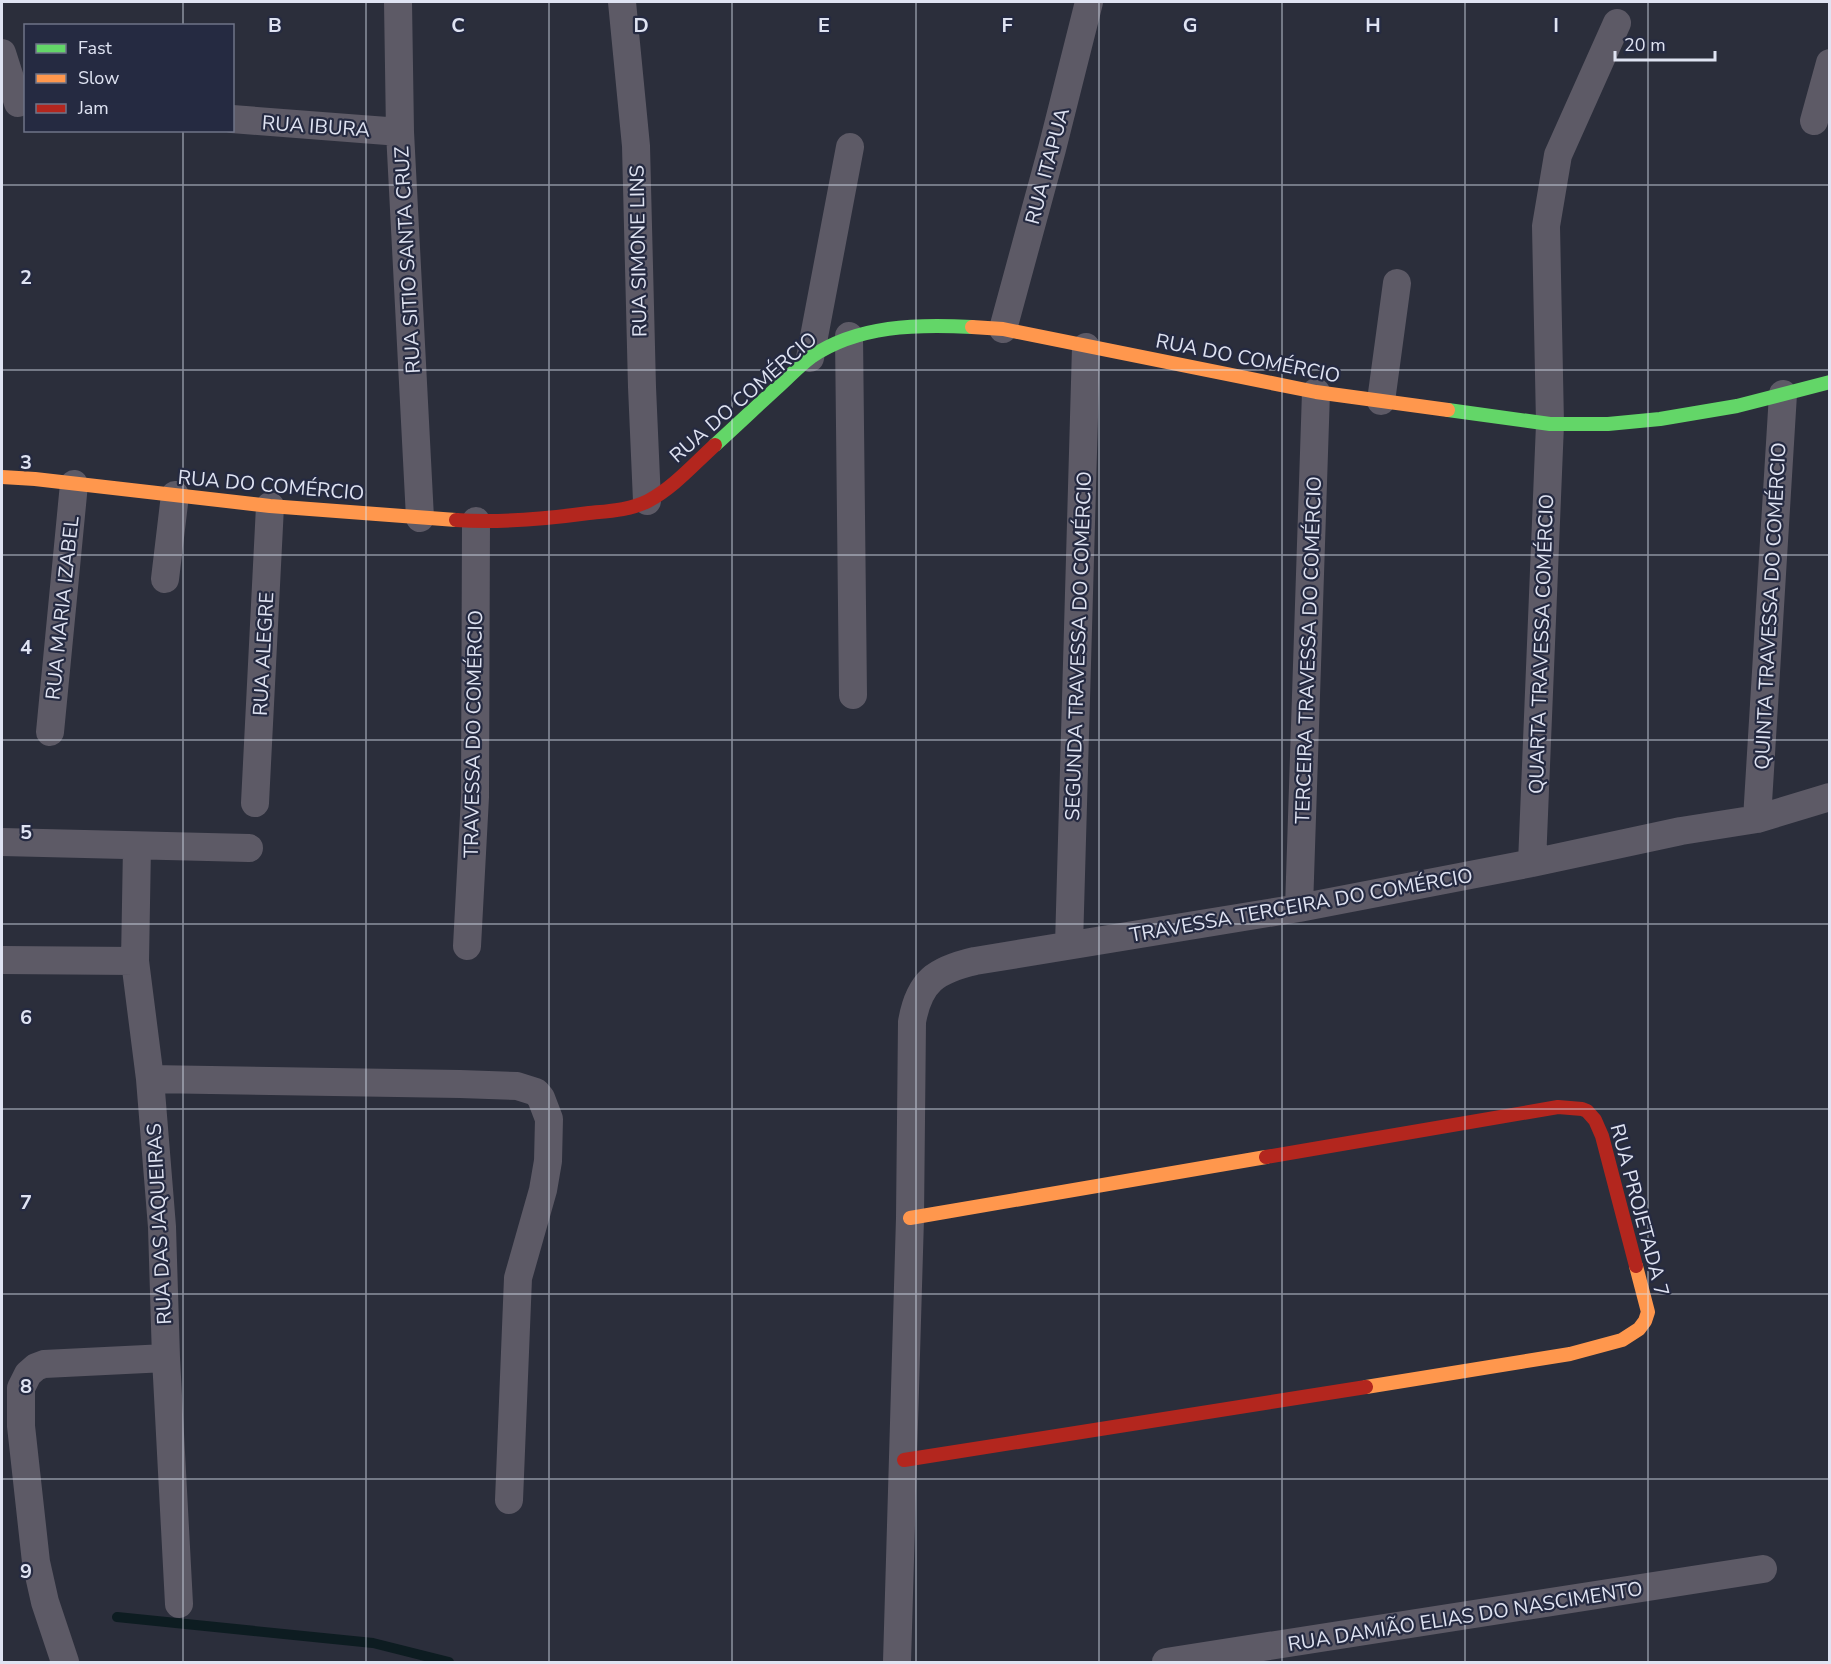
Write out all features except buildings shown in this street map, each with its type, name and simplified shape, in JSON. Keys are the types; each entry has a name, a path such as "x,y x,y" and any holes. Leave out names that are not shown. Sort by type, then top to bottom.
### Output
{"street":[{"name":"RUA SITIO SANTA CRUZ","path":"398,2 400,132 420,518"},
{"name":"RUA SIMONE LINS","path":"622,2 636,146 647,501"},
{"name":"RUA ITAPUA","path":"1003,329 1089,2"},
{"name":"QUARTA TRAVESSA COMÉRCIO","path":"1532,863 1550,424 1546,226 1558,155 1617,23"},
{"path":"2,53 15,103"},
{"path":"1814,121 1830,63"},
{"name":"RUA IBURA","path":"234,119 400,132"},
{"path":"810,358 850,147"},
{"path":"1381,401 1397,283"},
{"name":"RUA DO COMÉRCIO","path":"2,477 270,506 476,521 537,519 622,509 647,501 670,486 826,346 849,336 876,330 915,326 1003,329 1316,392 1550,424 1608,424 1660,419 1737,405 1830,382"},
{"path":"849,336 853,694"},
{"name":"SEGUNDA TRAVESSA DO COMÉRCIO","path":"1069,945 1086,347"},
{"name":"TERCEIRA TRAVESSA DO COMÉRCIO","path":"1299,908 1316,392"},
{"name":"QUINTA TRAVESSA DO COMÉRCIO","path":"1757,819 1782,394"},
{"name":"RUA MARIA IZABEL","path":"50,732 74,484"},
{"path":"165,579 175,495"},
{"name":"RUA ALEGRE","path":"255,803 270,506"},
{"name":"TRAVESSA DO COMÉRCIO","path":"467,946 474,797 476,521"},
{"name":"TRAVESSA TERCEIRA DO COMÉRCIO","path":"910,1218 912,1022 915,1006 930,980 943,971 967,963 1299,908 1532,863 1681,831 1757,819 1830,797"},
{"path":"2,843 249,848"},
{"name":"RUA DAS JAQUEIRAS","path":"136,846 135,961 150,1079 162,1227 166,1358 179,1604"},
{"path":"2,960 135,961"},
{"path":"150,1079 517,1086 536,1092 542,1098 549,1119 548,1161 543,1190 518,1278 509,1500"},
{"name":"RUA PROJETADA 7","path":"904,1460 1513,1363 1610,1344 1634,1333 1645,1323 1648,1312 1597,1122 1587,1110 1572,1107 1558,1107 910,1218"},
{"path":"897,1662 910,1218"},
{"path":"65,1662 45,1602 36,1562 21,1426 21,1388 28,1374 44,1364 166,1358"},
{"name":"RUA DAMIÃO ELIAS DO NASCIMENTO","path":"1166,1662 1763,1569"}],"waterway":[{"path":"117,1617 373,1643 449,1662"}],"traffic: fast":[{"path":"715,445 803,363 829,346 848,338 888,329 930,326 972,327"},
{"path":"1448,410 1550,424 1608,424 1660,419 1737,406 1830,382"}],"traffic: slow":[{"path":"972,327 1003,329 1316,392 1448,410"},
{"path":"2,477 270,506 456,520"},
{"path":"910,1218 1266,1157"},
{"path":"1366,1387 1570,1354 1622,1340 1639,1329 1648,1312 1636,1266"}],"traffic: jam":[{"path":"456,520 539,519 612,511 634,506 648,501 666,489 715,445"},
{"path":"1266,1157 1558,1107 1582,1109 1595,1120 1602,1136 1636,1266"},
{"path":"904,1460 1366,1387"}]}
